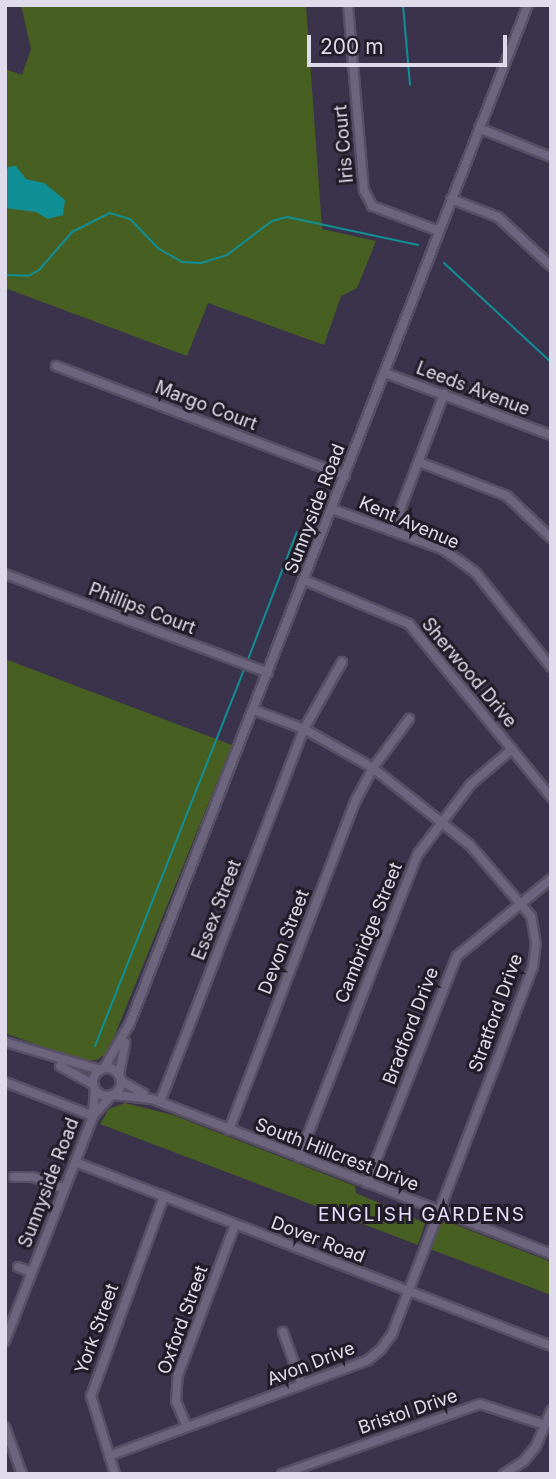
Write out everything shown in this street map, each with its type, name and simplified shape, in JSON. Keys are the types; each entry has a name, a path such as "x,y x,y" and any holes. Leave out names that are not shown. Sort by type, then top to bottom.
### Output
{"street":[{"name":"Iris Court","path":"348,5 364,190 372,206 439,231"},
{"name":"Sunnyside Road","path":"5,1341 93,1116 94,1087 130,1023 527,5"},
{"path":"479,128 551,157"},
{"path":"452,199 498,217 551,266"},
{"name":"Margo Court","path":"56,366 345,476"},
{"name":"Leeds Avenue","path":"385,373 551,435"},
{"path":"392,531 444,394"},
{"path":"419,462 507,496 551,538"},
{"name":"Kent Avenue","path":"332,509 442,550 476,573 551,667"},
{"name":"Phillips Court","path":"5,574 268,673"},
{"name":"Sherwood Drive","path":"304,580 409,624 551,797"},
{"name":"Essex Street","path":"156,1100 304,729 342,662"},
{"name":"Stratford Drive","path":"254,710 304,729 373,768 441,818 521,901 535,928 533,967 439,1211"},
{"name":"Devon Street","path":"229,1130 356,800 373,768 409,719"},
{"name":"Cambridge Street","path":"299,1157 408,876 441,818 512,749"},
{"name":"Bradford Drive","path":"368,1183 457,956 551,879"},
{"name":"Sunnyside Road","path":"93,1116 113,1095 120,1078 130,1023"},
{"path":"5,1042 113,1095 156,1100"},
{"path":"32,1053 102,1069 156,1100"},
{"path":"5,1082 93,1116"},
{"name":"South Hillcrest Drive","path":"156,1100 551,1254"},
{"name":"Dover Road","path":"75,1162 551,1346"},
{"path":"14,1177 33,1177 64,1189"},
{"name":"York Street","path":"115,1474 91,1396 164,1196"},
{"name":"Avon Drive","path":"108,1456 368,1360 392,1334 439,1211"},
{"name":"Oxford Street","path":"187,1427 176,1401 178,1375 235,1225"},
{"path":"18,1267 32,1272"},
{"path":"284,1332 302,1385"},
{"name":"Bristol Drive","path":"282,1474 480,1404 545,1425"},
{"path":"504,1474 524,1461 551,1410"},
{"path":"5,1427 22,1474"}],"shaded area":[{"path":"21,5 306,5 322,229 376,241 357,288 341,296 324,345 208,303 187,356 5,288 5,69 22,75 31,49"},
{"path":"16,166 26,179 44,183 65,200 63,215 48,219 36,212 5,208 5,175 8,167"},
{"path":"5,659 232,745 108,1052 97,1060 81,1061 5,1033"},
{"path":"125,1103 173,1115 355,1186 356,1193 425,1223 418,1245 100,1124 109,1109"},
{"path":"446,1221 551,1262 551,1295 430,1249 440,1225"}],"waterway":[{"path":"403,5 410,85"},
{"path":"5,275 28,276 39,270 72,232 110,213 130,219 159,249 182,262 201,263 227,255 272,221 287,217 418,245"},
{"path":"444,263 551,362"},
{"path":"247,662 297,532"},
{"path":"95,1046 245,667"}],"district":[{"name":"ENGLISH GARDENS","path":"422,1215"}]}
